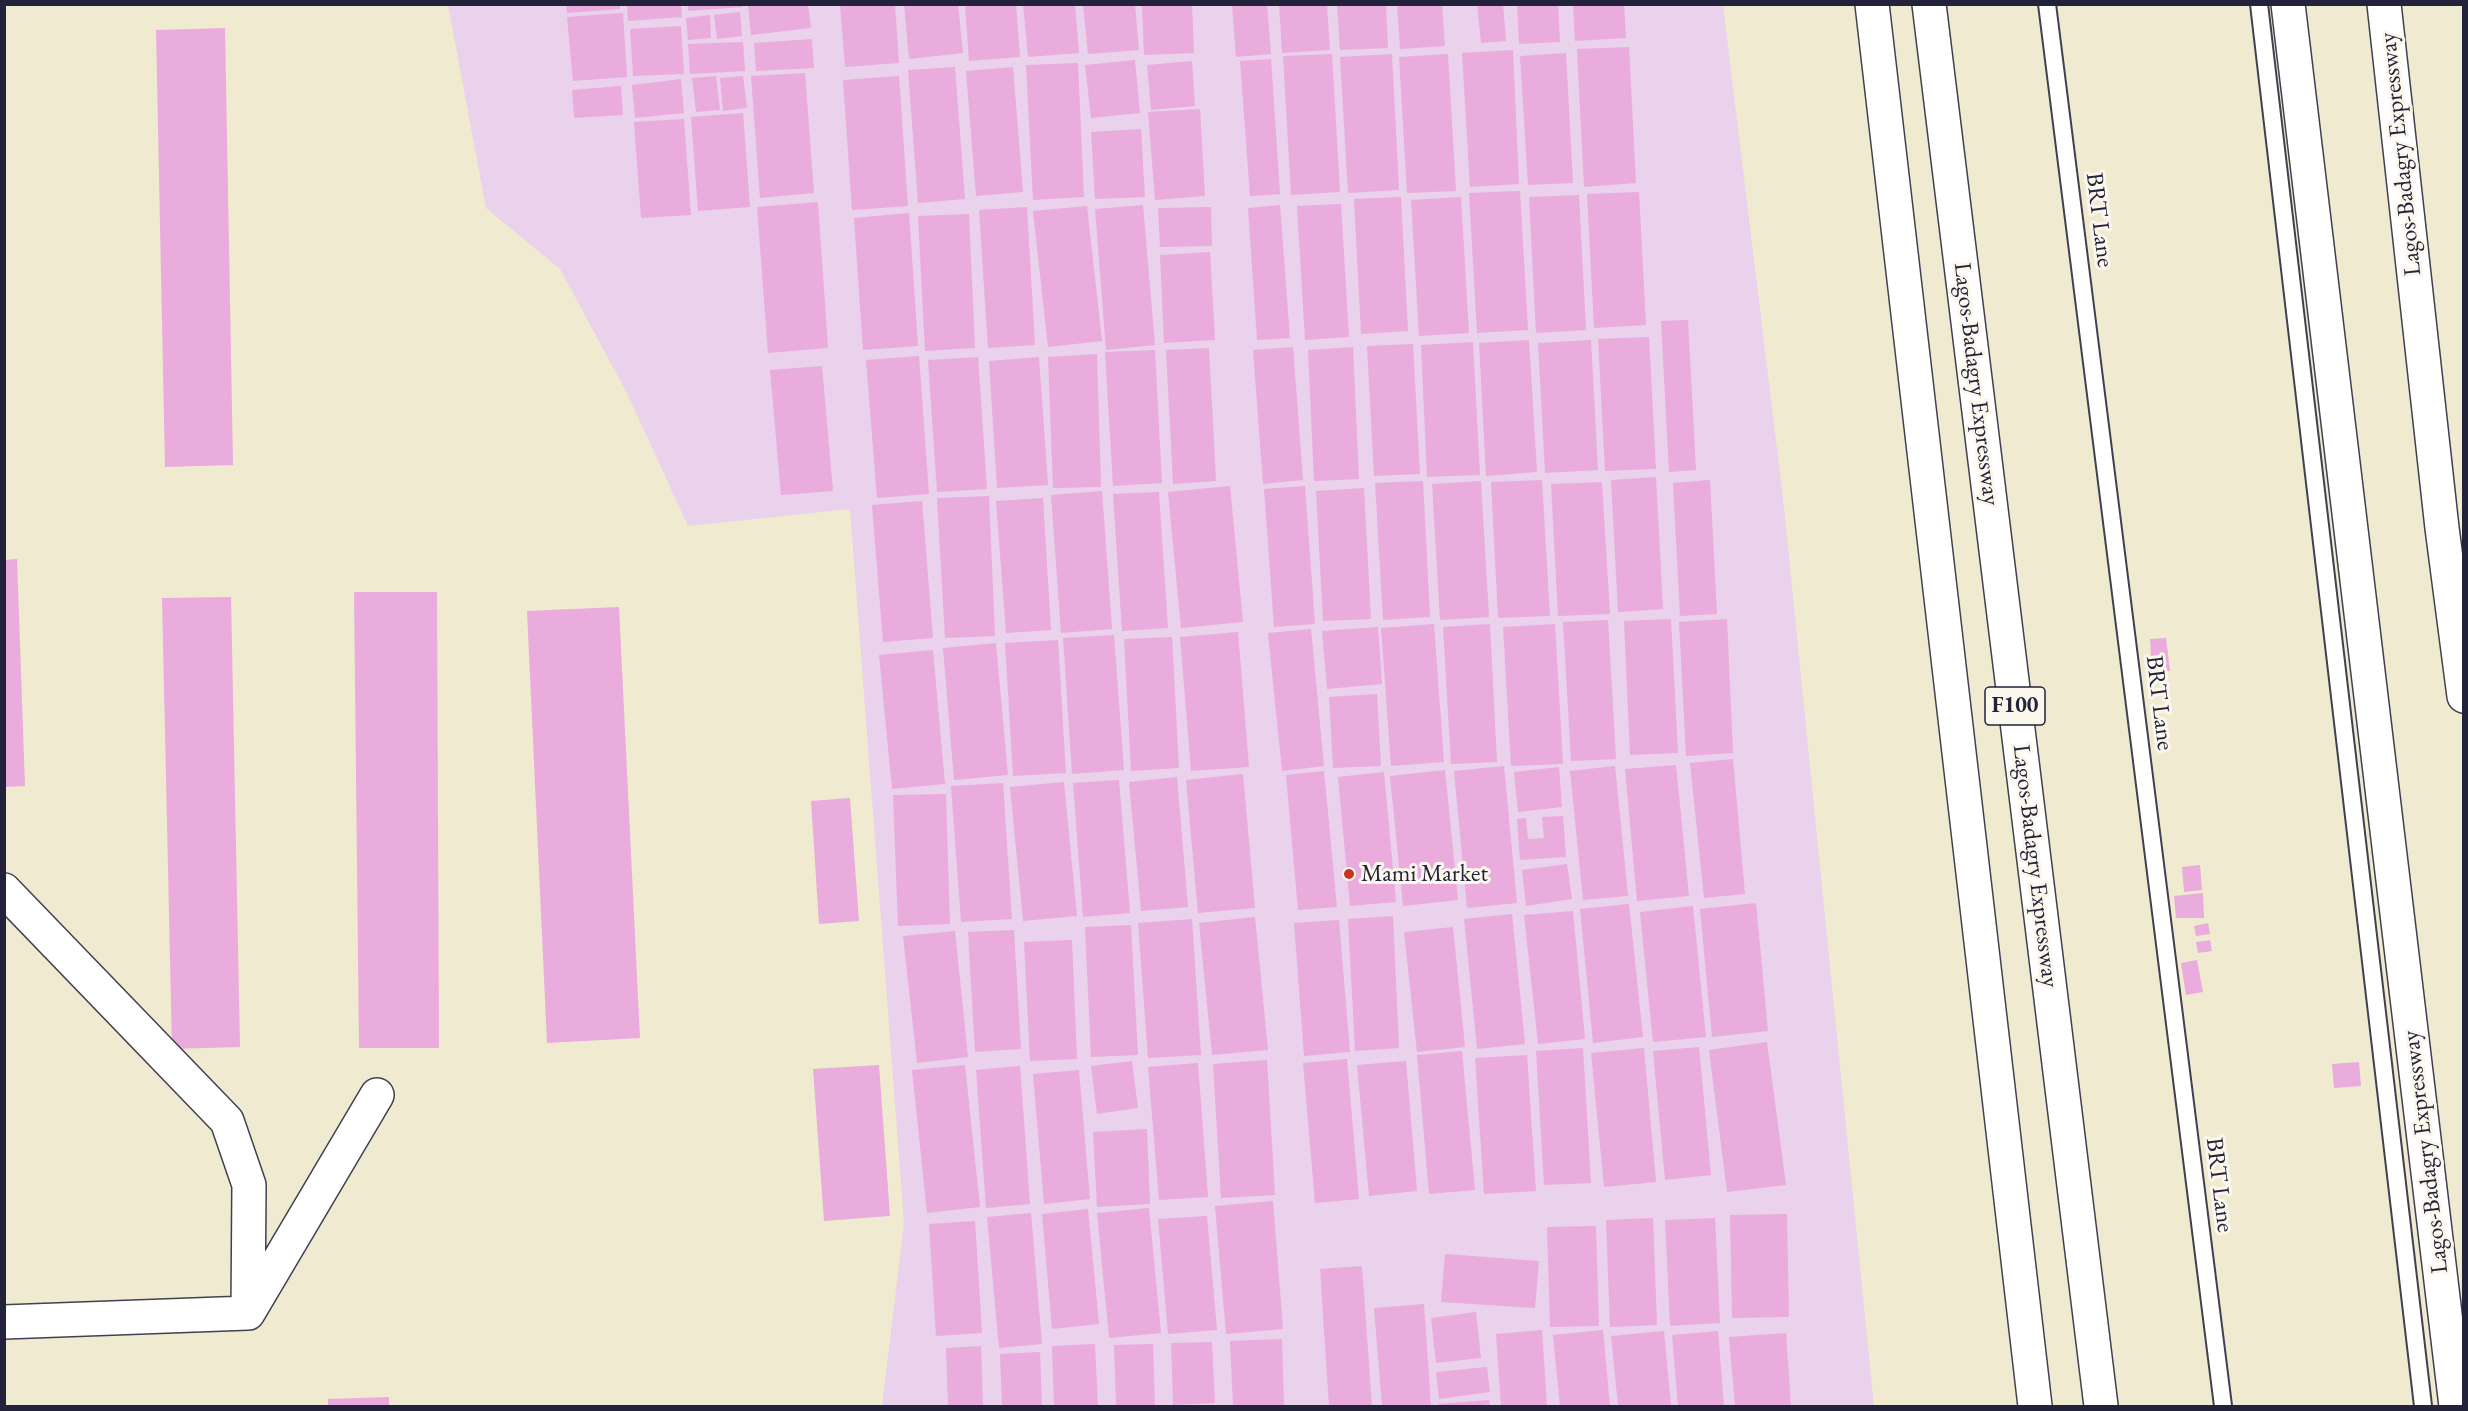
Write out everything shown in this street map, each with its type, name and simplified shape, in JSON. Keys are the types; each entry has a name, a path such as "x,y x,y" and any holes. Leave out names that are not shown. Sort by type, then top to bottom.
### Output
{"main road":[{"path":"1872,4 2035,1407"},
{"name":"Lagos-Badagry Expressway","path":"1929,4 2101,1407"},
{"name":"Lagos-Badagry Expressway","path":"2288,4 2456,1407"},
{"name":"Lagos-Badagry Expressway","path":"2384,4 2442,528 2463,696"},
{"path":"4,890 228,1121 249,1185 248,1313"},
{"path":"248,1313 377,1095"},
{"path":"4,1322 248,1313"}],"lane":[{"name":"BRT Lane","path":"2048,4 2223,1407"},
{"path":"2259,4 2423,1407"}],"shaded area":[{"name":"Mami Market","path":"448,5 1723,5 1784,507 1874,1406 882,1406 904,1223 850,509 688,526 627,393 560,269 486,208"}],"building":[{"path":"566,4 620,4 620,9 567,13"},
{"path":"627,4 681,4 682,17 628,21"},
{"path":"688,4 741,4 742,7 688,11"},
{"path":"808,4 811,28 751,35 748,5"},
{"path":"840,4 895,4 899,63 845,67"},
{"path":"904,4 958,4 963,53 909,59"},
{"path":"965,4 1016,4 1020,57 969,61"},
{"path":"1023,4 1075,4 1079,53 1028,57"},
{"path":"1083,4 1135,4 1139,50 1088,54"},
{"path":"1142,4 1192,4 1194,53 1144,55"},
{"path":"1232,4 1267,4 1271,54 1236,57"},
{"path":"1279,4 1327,4 1330,50 1282,53"},
{"path":"1337,4 1386,4 1388,48 1340,50"},
{"path":"1397,4 1442,4 1445,46 1400,49"},
{"path":"1477,4 1503,4 1506,41 1481,43"},
{"path":"1517,4 1558,4 1560,42 1519,44"},
{"path":"1573,4 1624,4 1626,38 1575,41"},
{"path":"740,12 742,36 717,39 714,15"},
{"path":"623,13 627,77 573,81 567,17"},
{"path":"710,15 711,38 688,40 686,18"},
{"path":"681,26 684,74 633,76 630,29"},
{"path":"225,28 233,465 165,467 156,30"},
{"path":"812,39 814,68 756,71 754,43"},
{"path":"743,42 745,71 690,74 688,44"},
{"path":"1629,47 1636,183 1584,187 1577,49"},
{"path":"1513,50 1519,184 1470,187 1462,53"},
{"path":"1566,53 1573,183 1528,185 1520,56"},
{"path":"1332,54 1340,192 1291,195 1283,56"},
{"path":"1392,54 1399,190 1348,193 1340,57"},
{"path":"1448,54 1456,191 1407,193 1399,57"},
{"path":"1271,59 1280,194 1250,196 1240,61"},
{"path":"1135,60 1140,113 1091,118 1085,65"},
{"path":"1192,61 1195,106 1151,110 1147,65"},
{"path":"1078,63 1084,197 1033,200 1026,65"},
{"path":"955,67 965,199 918,203 908,70"},
{"path":"1013,67 1023,192 976,196 966,71"},
{"path":"805,73 814,193 760,198 751,76"},
{"path":"716,76 720,110 696,112 692,78"},
{"path":"743,76 747,108 723,111 720,78"},
{"path":"899,76 908,206 852,210 843,80"},
{"path":"681,79 684,113 635,118 632,85"},
{"path":"621,86 623,115 574,118 572,90"},
{"path":"1200,109 1205,196 1155,200 1148,112"},
{"path":"743,113 750,207 698,211 691,117"},
{"path":"684,119 691,215 641,218 634,122"},
{"path":"1141,129 1145,197 1095,199 1091,132"},
{"path":"1520,191 1528,330 1477,333 1469,193"},
{"path":"1639,192 1646,325 1594,328 1587,194"},
{"path":"1579,195 1586,330 1536,333 1529,197"},
{"path":"1401,197 1408,331 1361,334 1354,199"},
{"path":"1461,197 1469,333 1419,336 1411,200"},
{"path":"818,202 828,348 768,353 757,207"},
{"path":"1341,204 1349,337 1305,340 1297,206"},
{"path":"1143,205 1155,345 1106,350 1095,209"},
{"path":"1280,205 1290,338 1257,340 1248,208"},
{"path":"1087,206 1102,341 1048,347 1033,211"},
{"path":"1027,207 1035,345 988,348 979,210"},
{"path":"1211,207 1212,246 1160,247 1158,208"},
{"path":"909,213 918,346 863,350 854,218"},
{"path":"969,214 975,348 925,351 918,216"},
{"path":"1210,252 1215,340 1164,343 1160,255"},
{"path":"1688,320 1696,470 1669,472 1661,321"},
{"path":"1649,337 1656,469 1605,471 1598,339"},
{"path":"1529,340 1537,472 1486,476 1479,343"},
{"path":"1591,340 1598,470 1545,473 1538,343"},
{"path":"1473,342 1480,475 1427,477 1421,345"},
{"path":"1413,344 1420,474 1374,476 1367,346"},
{"path":"1293,347 1303,480 1263,484 1253,350"},
{"path":"1353,347 1359,479 1314,481 1308,350"},
{"path":"1209,348 1216,481 1173,484 1166,350"},
{"path":"1155,350 1162,483 1113,486 1105,352"},
{"path":"1097,354 1101,487 1053,488 1048,357"},
{"path":"919,356 929,494 877,498 866,360"},
{"path":"978,357 987,489 937,492 928,360"},
{"path":"1039,357 1048,485 997,488 989,361"},
{"path":"822,366 833,491 781,495 770,370"},
{"path":"1656,477 1663,609 1618,612 1611,480"},
{"path":"1542,480 1550,616 1498,618 1491,482"},
{"path":"1710,480 1717,614 1680,616 1673,483"},
{"path":"1423,481 1430,617 1383,620 1375,483"},
{"path":"1481,481 1489,617 1440,620 1432,484"},
{"path":"1602,482 1610,614 1558,616 1551,484"},
{"path":"1230,486 1243,622 1181,628 1168,492"},
{"path":"1305,486 1315,624 1274,627 1264,489"},
{"path":"1364,488 1371,619 1323,621 1316,491"},
{"path":"1102,491 1112,629 1061,633 1051,495"},
{"path":"1159,492 1168,628 1122,631 1113,494"},
{"path":"989,496 995,636 945,638 937,498"},
{"path":"1043,498 1051,630 1006,633 996,501"},
{"path":"922,501 933,638 883,642 872,505"},
{"path":"17,559 25,786 4,787 4,560"},
{"path":"354,592 437,592 439,1048 359,1048"},
{"path":"231,597 240,1047 172,1049 162,598"},
{"path":"619,607 640,1038 547,1043 527,611"},
{"path":"1671,619 1678,753 1630,755 1624,621"},
{"path":"1727,619 1733,753 1686,756 1679,622"},
{"path":"1608,620 1616,759 1571,761 1563,622"},
{"path":"1434,624 1444,762 1391,766 1381,628"},
{"path":"1490,624 1497,762 1451,764 1443,627"},
{"path":"1555,624 1563,764 1511,766 1503,627"},
{"path":"1378,627 1382,684 1327,689 1322,631"},
{"path":"1311,629 1324,766 1282,771 1268,633"},
{"path":"1238,632 1249,767 1191,771 1180,637"},
{"path":"1114,635 1124,770 1072,774 1063,638"},
{"path":"1172,637 1179,768 1131,771 1124,639"},
{"path":"2166,638 2170,671 2152,672 2150,639"},
{"path":"1058,640 1066,773 1013,776 1005,643"},
{"path":"996,643 1008,775 954,780 943,648"},
{"path":"933,650 945,784 892,789 879,655"},
{"path":"1377,694 1381,766 1333,768 1329,697"},
{"path":"1733,759 1745,894 1704,898 1690,763"},
{"path":"1676,765 1689,896 1637,901 1625,769"},
{"path":"1504,766 1517,903 1467,908 1454,771"},
{"path":"1615,766 1628,896 1583,900 1570,771"},
{"path":"1559,767 1562,807 1518,812 1514,772"},
{"path":"1445,770 1458,900 1403,906 1390,776"},
{"path":"1324,771 1337,907 1298,910 1286,775"},
{"path":"1384,772 1396,902 1350,906 1338,777"},
{"path":"1243,774 1255,908 1198,913 1186,780"},
{"path":"1177,777 1188,907 1141,911 1129,782"},
{"path":"1119,780 1130,913 1083,917 1073,783"},
{"path":"1064,782 1077,916 1023,921 1010,787"},
{"path":"1003,783 1012,919 961,922 951,786"},
{"path":"946,794 950,924 898,926 893,795"},
{"path":"850,798 859,921 819,924 811,801"},
{"path":"1563,816 1566,857 1520,860 1517,819 1526,818 1528,839 1544,838 1542,817"},
{"path":"1567,864 1572,899 1526,906 1522,870"},
{"path":"2200,865 2202,890 2184,892 2182,867"},
{"path":"2203,893 2204,918 2176,918 2174,896"},
{"path":"1756,903 1768,1031 1712,1037 1700,909"},
{"path":"1629,904 1643,1037 1593,1043 1580,909"},
{"path":"1693,906 1706,1037 1653,1042 1640,912"},
{"path":"1573,911 1585,1039 1538,1044 1524,915"},
{"path":"1512,914 1525,1044 1477,1049 1464,919"},
{"path":"1393,916 1399,1048 1355,1051 1348,919"},
{"path":"1255,917 1268,1050 1212,1055 1199,923"},
{"path":"1192,919 1201,1055 1148,1058 1138,923"},
{"path":"1339,920 1350,1052 1304,1056 1294,923"},
{"path":"2208,923 2210,934 2196,936 2194,926"},
{"path":"1131,925 1138,1055 1091,1057 1085,927"},
{"path":"1453,927 1465,1047 1417,1052 1404,932"},
{"path":"1014,930 1021,1049 975,1052 968,932"},
{"path":"955,931 968,1057 917,1063 903,936"},
{"path":"1072,940 1077,1059 1030,1061 1024,942"},
{"path":"2210,940 2212,951 2198,953 2196,942"},
{"path":"2197,960 2203,992 2186,995 2181,963"},
{"path":"1767,1042 1786,1185 1727,1192 1709,1050"},
{"path":"1699,1047 1711,1175 1665,1180 1653,1051"},
{"path":"1583,1048 1591,1183 1544,1185 1536,1051"},
{"path":"1644,1048 1656,1182 1604,1187 1591,1053"},
{"path":"1462,1051 1475,1190 1429,1194 1417,1055"},
{"path":"1527,1055 1536,1191 1484,1194 1475,1058"},
{"path":"1347,1059 1359,1199 1315,1203 1303,1063"},
{"path":"1267,1060 1275,1195 1221,1198 1213,1064"},
{"path":"1132,1061 1138,1108 1097,1114 1091,1066"},
{"path":"1406,1061 1417,1191 1369,1196 1357,1065"},
{"path":"2359,1062 2361,1086 2334,1088 2332,1064"},
{"path":"1198,1063 1208,1197 1159,1200 1148,1067"},
{"path":"879,1065 890,1216 824,1221 813,1069"},
{"path":"965,1065 980,1207 927,1213 912,1070"},
{"path":"1020,1066 1030,1204 986,1208 976,1070"},
{"path":"1079,1070 1090,1199 1044,1204 1033,1074"},
{"path":"1147,1129 1150,1204 1097,1207 1093,1132"},
{"path":"1273,1201 1283,1329 1226,1334 1215,1206"},
{"path":"1149,1208 1161,1333 1109,1338 1097,1213"},
{"path":"1088,1209 1099,1324 1052,1329 1042,1214"},
{"path":"1031,1213 1042,1344 999,1348 987,1217"},
{"path":"1787,1214 1789,1317 1732,1318 1730,1215"},
{"path":"1207,1216 1217,1330 1168,1334 1158,1219"},
{"path":"1653,1218 1657,1325 1610,1327 1606,1220"},
{"path":"1715,1218 1720,1323 1670,1326 1665,1220"},
{"path":"975,1221 982,1333 936,1336 929,1224"},
{"path":"1596,1226 1599,1326 1550,1327 1547,1227"},
{"path":"1445,1254 1539,1261 1535,1308 1441,1302"},
{"path":"1362,1266 1372,1406 1329,1406 1320,1269"},
{"path":"1424,1304 1431,1406 1382,1406 1374,1308"},
{"path":"1476,1312 1481,1358 1436,1363 1431,1318"},
{"path":"1542,1330 1547,1406 1501,1406 1496,1334"},
{"path":"1603,1330 1610,1406 1560,1406 1553,1335"},
{"path":"1664,1331 1671,1406 1618,1406 1611,1336"},
{"path":"1718,1331 1724,1406 1678,1406 1672,1335"},
{"path":"1786,1333 1791,1406 1735,1406 1729,1337"},
{"path":"1282,1339 1284,1406 1233,1406 1230,1341"},
{"path":"1212,1342 1215,1403 1173,1405 1171,1343"},
{"path":"1095,1344 1098,1406 1054,1406 1052,1346"},
{"path":"1153,1344 1155,1406 1116,1406 1114,1345"},
{"path":"981,1346 983,1406 948,1406 946,1348"},
{"path":"1040,1352 1042,1406 1002,1406 1000,1354"},
{"path":"1487,1367 1490,1392 1439,1399 1436,1372"},
{"path":"389,1397 389,1406 328,1406 328,1399"},
{"path":"1489,1400 1490,1406 1438,1406 1438,1404"}],"place":[{"name":"Mami Market","path":"1349,874"}]}
